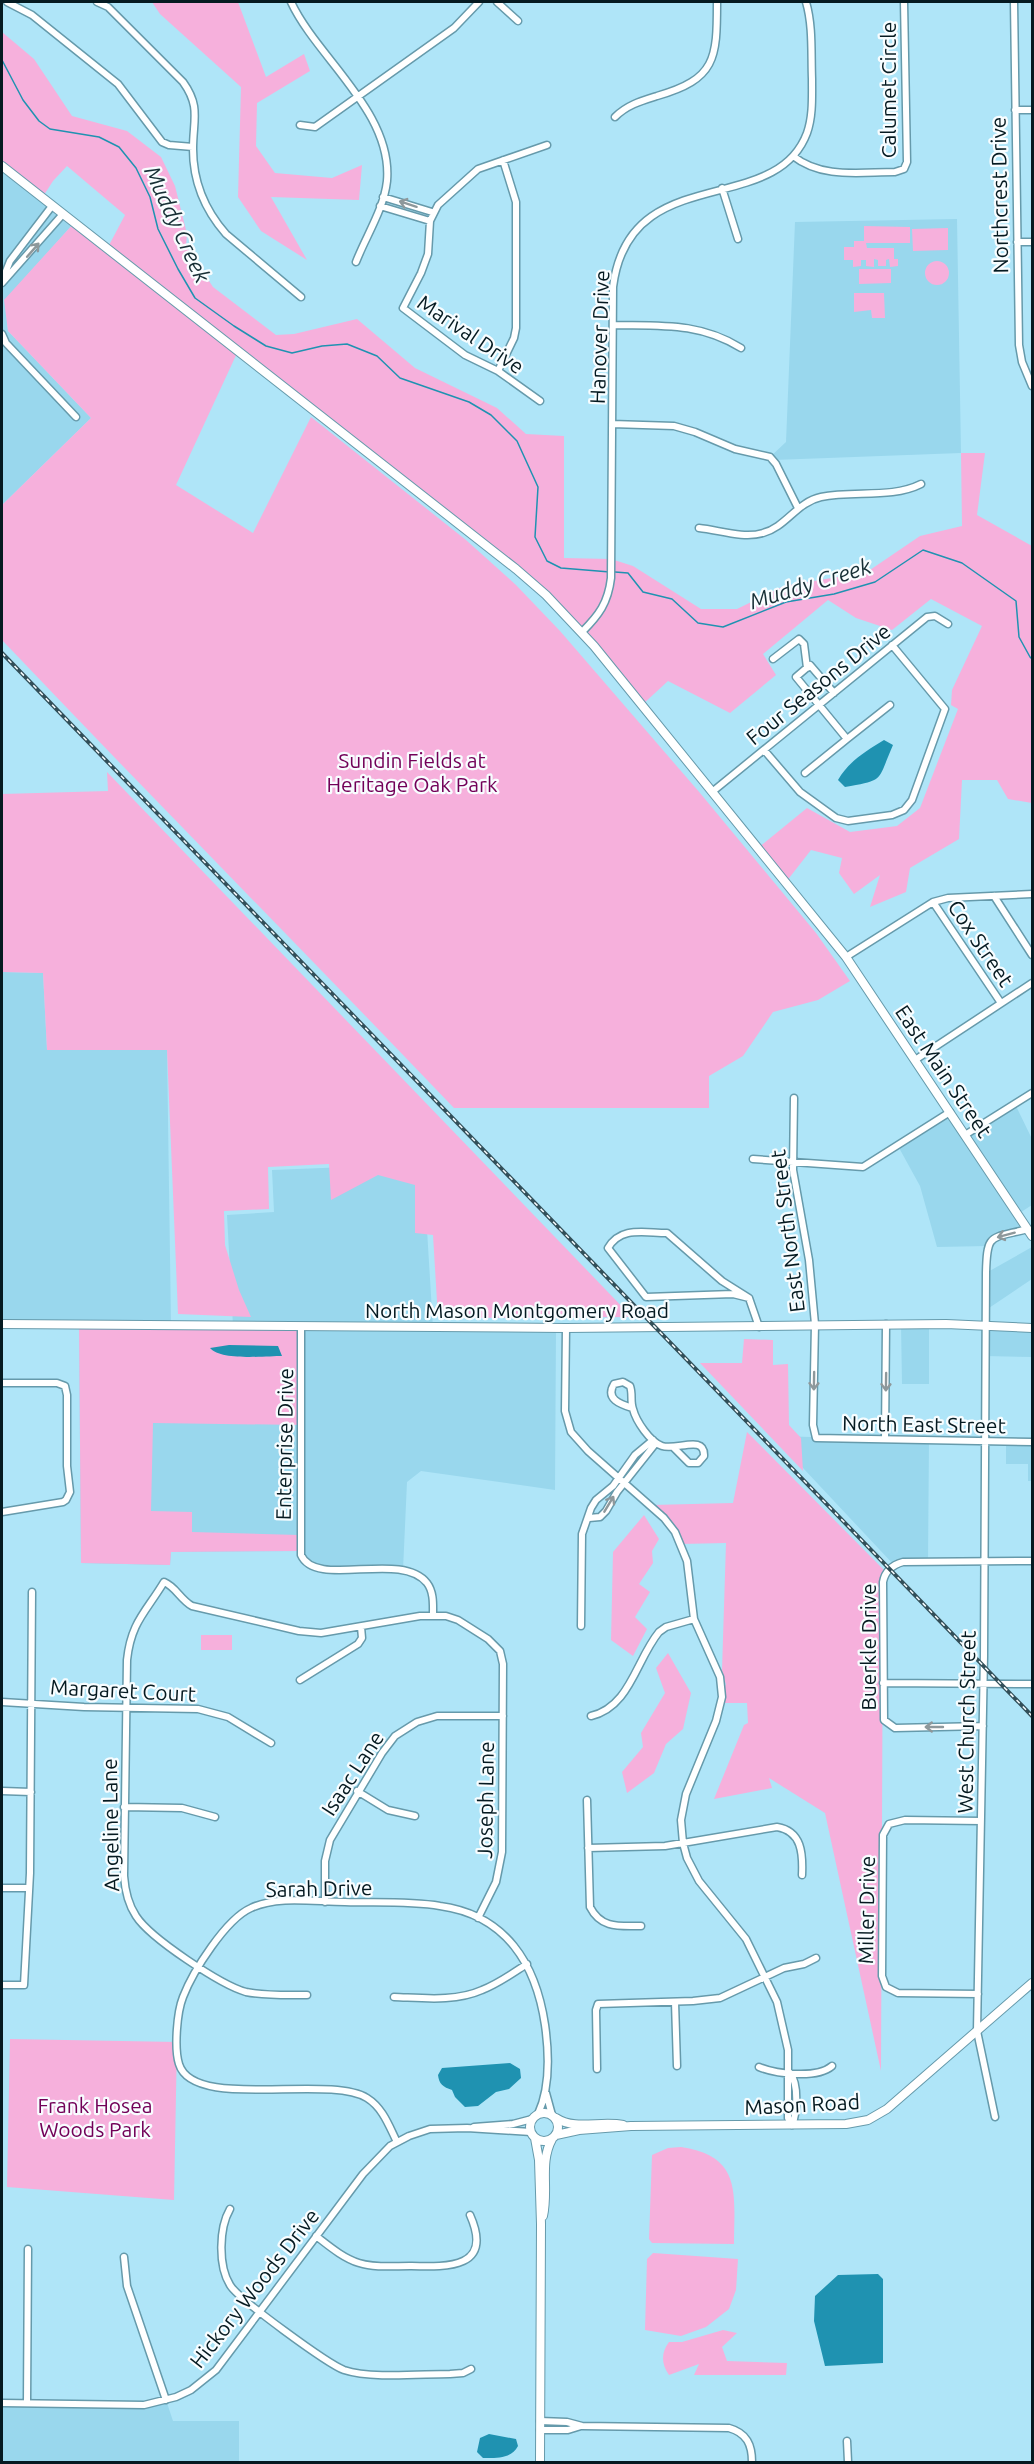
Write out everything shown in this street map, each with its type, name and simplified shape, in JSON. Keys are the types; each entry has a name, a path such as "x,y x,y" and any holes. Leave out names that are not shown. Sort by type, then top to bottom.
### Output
{"main road":[{"name":"East Main Street","path":"2,166 516,569 546,595 582,632 846,957 1030,1232"},
{"name":"North Mason Montgomery Road","path":"2,1324 566,1328 886,1324 1032,1328"},
{"name":"Mason Road","path":"554,2137 579,2130 631,2126 846,2124 864,2121 876,2116 911,2090 1032,1983"},
{"path":"540,2463 541,2224 539,2160 530,2126 535,2116 554,2116 558,2126 544,2156 546,2204 541,2224"},
{"name":"Mason Road","path":"554,2116 568,2125 591,2123 631,2126"},
{"path":"533,2135 543,2141 554,2137"}],"street":[{"path":"7,2 32,15 118,84 162,142 169,145 193,147"},
{"path":"97,2 108,7 183,82 193,95 196,111 193,147 196,183 202,201 217,224 302,297"},
{"path":"291,2 358,97 380,134 387,159 387,182 380,206 356,262"},
{"path":"300,125 315,127 454,28 479,2"},
{"path":"497,2 518,21"},
{"path":"615,117 629,106 679,89 701,75 711,61 716,44 717,2"},
{"name":"Hanover Drive","path":"582,632 601,612 608,596 611,578 613,287 622,250 634,232 646,220 668,206 768,173 793,156 805,136 811,115 811,27 806,2"},
{"name":"Calumet Circle","path":"793,156 808,166 833,172 895,172 904,169 907,162 904,2"},
{"name":"Northcrest Drive","path":"1014,2 1019,345 1022,362 1032,386"},
{"path":"1015,110 1032,110"},
{"path":"383,196 432,212 470,174 547,145"},
{"path":"498,370 514,338 516,328 516,202 503,160"},
{"path":"722,188 738,239"},
{"path":"2,282 10,261 52,206"},
{"path":"380,206 430,222"},
{"name":"Marival Drive","path":"432,212 428,254 422,273 403,308 465,355 498,370 540,401"},
{"path":"2,282 63,214"},
{"path":"1017,242 1032,242"},
{"path":"613,325 671,326 702,330 741,348"},
{"path":"2,334 6,344 76,417"},
{"path":"612,424 674,426 735,449 770,457 776,464 798,508"},
{"path":"699,528 756,535 772,529 798,508 818,498 905,490 921,484"},
{"name":"Four Seasons Drive","path":"712,792 927,617 935,616 948,624"},
{"path":"773,659 799,639 804,644 807,668"},
{"path":"764,750 800,792 836,818 848,821 892,815 904,810 915,792 945,709 892,645"},
{"path":"834,693 810,665 796,677 847,739"},
{"path":"805,773 890,705"},
{"path":"846,957 933,902 948,898 1032,894"},
{"path":"994,896 1032,955"},
{"name":"Cox Street","path":"933,902 1001,1003"},
{"path":"915,1060 1032,983"},
{"path":"965,1135 1032,1093"},
{"name":"East North Street","path":"794,1098 792,1162 809,1260 815,1324 813,1425 816,1438"},
{"path":"753,1160 868,1166 950,1112"},
{"name":"West Church Street","path":"995,2117 977,2031 984,1684 987,1246 996,1238 1030,1232"},
{"path":"749,1298 733,1294 646,1297 608,1248 613,1240 622,1233 667,1233 722,1281 749,1298 759,1327"},
{"path":"885,1439 886,1324"},
{"name":"Enterprise Drive","path":"302,1327 299,1547 303,1560 315,1568 399,1570 414,1574 426,1582 432,1592 433,1615"},
{"path":"566,1328 565,1411 569,1428 578,1442 664,1518 681,1544 690,1574 694,1619 720,1677 722,1697 716,1721 686,1794 681,1820 683,1843 687,1858 699,1881 746,1939 777,2002 785,2028 790,2073 788,2118 792,2125"},
{"path":"632,1408 618,1402 612,1396 614,1384 623,1382 630,1386 632,1408 655,1442 674,1448 689,1463 698,1463 704,1456 700,1445 691,1443 674,1448"},
{"path":"2,1383 57,1383 65,1386 67,1466 70,1488 69,1496 63,1502 2,1512"},
{"name":"North East Street","path":"816,1438 1032,1442"},
{"path":"589,1518 600,1517 606,1511 635,1455 655,1442"},
{"path":"581,1626 582,1534 593,1504 622,1480"},
{"path":"984,1562 1032,1561"},
{"name":"Buerkle Drive","path":"983,1726 895,1728 886,1723 882,1712 883,1582 886,1572 903,1562 984,1562"},
{"name":"Angeline Lane","path":"307,1995 246,1991 222,1981 149,1931 130,1906 124,1876 127,1660 132,1634 139,1618 164,1582 172,1585 181,1600 205,1610 312,1633 361,1628"},
{"path":"2,1985 24,1985 31,1792 32,1592"},
{"path":"300,1680 358,1644 362,1638 361,1628 433,1615"},
{"name":"Joseph Lane","path":"433,1615 458,1620 495,1644 503,1659 501,1861 496,1882 478,1918"},
{"path":"591,1716 612,1708 621,1698 659,1632 666,1627 694,1619"},
{"path":"883,1683 1032,1684"},
{"name":"Margaret Court","path":"2,1702 212,1711 228,1717 271,1743"},
{"name":"Isaac Lane","path":"325,1902 327,1848 357,1791 389,1742 405,1728 417,1722 450,1715 503,1716"},
{"path":"2,1791 31,1792"},
{"path":"357,1791 388,1810 415,1816"},
{"path":"587,1800 588,1899 595,1915 609,1925 641,1926"},
{"path":"124,1807 182,1808 215,1817"},
{"name":"Miller Drive","path":"978,1994 898,1994 889,1990 884,1984 882,1976 883,1835 885,1827 893,1822 905,1820 981,1821"},
{"path":"588,1848 658,1846 772,1827 781,1828 793,1834 800,1844 802,1875"},
{"path":"2,1888 29,1888"},
{"name":"Sarah Drive","path":"397,2142 380,2110 367,2098 351,2092 325,2089 218,2088 205,2086 189,2079 181,2069 178,2061 178,2018 183,1996 200,1966 228,1926 248,1909 273,1902 440,1906 478,1918 506,1937 527,1964 537,1985 544,2019 547,2051 545,2092 535,2116"},
{"path":"597,2069 596,2010 598,2004 720,1998 784,1968 804,1964 816,1958"},
{"path":"394,1997 448,1998 470,1995 491,1986 527,1964"},
{"path":"675,2002 677,2066"},
{"path":"759,2067 772,2072 790,2073 823,2072 832,2066"},
{"name":"Sarah Drive","path":"545,2092 554,2116"},
{"name":"Hickory Woods Drive","path":"2,2403 131,2405 166,2400 191,2391 216,2370 374,2160 397,2142 430,2129 513,2124 535,2116"},
{"name":"Hickory Woods Drive","path":"467,2128 533,2135"},
{"path":"230,2209 223,2233 225,2273 235,2292 323,2358 352,2372 450,2374 464,2373 471,2368"},
{"path":"316,2236 345,2257 362,2264 451,2266 466,2260 474,2250 476,2236 471,2215"},
{"path":"27,2403 28,2249"},
{"path":"124,2257 127,2286 166,2400"},
{"path":"540,2421 567,2422 582,2426 729,2428 737,2430 747,2438 752,2450 752,2463"},
{"path":"540,2430 568,2430 582,2426"},
{"path":"847,2441 848,2463"}],"shaded area":[{"path":"2,166 74,223 5,300 8,331 91,418 2,505"},
{"path":"957,219 961,453 774,460 770,457 786,442 795,222"},
{"path":"884,740 893,745 878,777 868,783 845,787 838,780 847,768"},
{"path":"2,972 43,973 47,1050 167,1049 171,1326 233,1326 227,1215 274,1212 272,1170 423,1164 433,1328 556,1328 555,1490 421,1471 407,1482 403,1570 315,1568 299,1551 171,1552 170,1565 81,1563 79,1326 2,1325"},
{"path":"1015,1104 1032,1139 1032,1205 1018,1214 1028,1229 996,1237 987,1246 937,1247 920,1186 898,1146 950,1112 966,1135"},
{"path":"1032,1247 1032,1279 986,1310 986,1273"},
{"path":"901,1324 929,1324 929,1384 902,1384"},
{"path":"986,1326 1032,1328 1032,1357 986,1356"},
{"path":"229,1345 278,1346 282,1356 224,1355 210,1348"},
{"path":"773,1436 929,1440 928,1562 894,1565"},
{"path":"1006,1441 1032,1442 1032,1481 1028,1481 1028,1464 1006,1464"},
{"path":"510,2063 520,2069 521,2078 509,2089 496,2092 478,2106 465,2107 455,2097 452,2090 439,2081 438,2075 442,2068"},
{"path":"878,2274 883,2279 883,2363 825,2366 814,2321 815,2296 838,2275"},
{"path":"166,2400 173,2421 239,2421 239,2462 2,2462 2,2403 131,2405"},
{"path":"489,2434 516,2439 518,2446 507,2456 483,2458 477,2452 480,2438"}],"green space":[{"path":"152,2 238,2 266,77 304,54 310,71 257,103 256,146 275,173 332,178 362,165 359,200 271,197 307,260 261,231 238,197 241,87 160,14"},
{"name":"Sundin Fields at Heritage Oak Park","path":"2,32 34,59 72,116 127,131 161,157 175,186 187,234 186,246 213,287 276,335 294,334 357,319 415,368 497,408 526,434 564,436 564,558 611,559 633,566 701,609 737,609 784,586 867,572 920,536 962,526 961,453 985,453 977,515 1032,546 1032,803 1008,799 997,780 962,780 959,839 910,868 906,892 870,907 880,875 854,894 839,873 842,858 811,850 786,882 758,848 807,808 850,832 897,826 920,808 958,709 951,705 952,690 982,626 931,599 892,630 856,618 828,600 763,654 776,675 730,713 668,681 642,705 582,632 516,569 238,351 176,485 253,533 311,417 466,540 516,585 560,631 700,793 816,933 850,981 818,1000 773,1012 743,1056 709,1076 709,1108 454,1108 2,640 2,505 91,418 8,331 4,300 74,223 107,249 125,215 67,166 42,198 2,166"},
{"path":"864,226 910,227 910,243 866,243 867,248 894,248 894,259 898,259 898,266 890,267 889,259 886,260 886,266 878,266 878,260 874,259 874,267 866,266 866,260 861,260 861,266 853,267 853,260 844,260 844,247 854,247 854,241 864,241"},
{"path":"948,228 948,250 913,251 912,229"},
{"path":"937,261 945,265 949,273 945,281 937,285 929,281 925,273 929,265"},
{"path":"859,269 891,269 891,283 859,284"},
{"path":"854,293 884,293 885,318 872,318 871,310 854,312"},
{"path":"107,772 632,1317 438,1318 433,1235 415,1233 415,1185 378,1175 331,1200 329,1164 268,1167 269,1209 224,1211 225,1245 239,1290 251,1317 178,1314 167,1050 47,1050 43,973 2,972 2,794 108,791"},
{"path":"79,1325 301,1327 300,1425 153,1423 151,1511 192,1512 192,1532 299,1535 300,1551 171,1552 170,1565 81,1563"},
{"path":"744,1339 773,1340 773,1365 788,1364 789,1425 801,1438 803,1471 700,1363 742,1363"},
{"path":"747,1432 886,1572 883,1582 881,2071 825,1813 769,1778 772,1788 714,1799 744,1725 748,1723 747,1703 722,1703 721,1686 726,1685 722,1670 726,1543 681,1544 652,1505 733,1503"},
{"path":"644,1515 659,1539 652,1551 653,1563 639,1584 650,1592 635,1617 647,1629 633,1656 611,1640 613,1552"},
{"path":"201,1635 232,1635 232,1650 201,1650"},
{"path":"668,1653 691,1693 683,1729 666,1744 654,1773 627,1793 622,1772 643,1747 641,1733 665,1693 656,1668"},
{"name":"Frank Hosea Woods Park","path":"10,2039 177,2042 174,2200 7,2187"},
{"path":"681,2147 701,2152 715,2159 725,2169 731,2180 734,2194 734,2244 652,2243 649,2239 652,2155 668,2148"},
{"path":"653,2253 738,2259 736,2290 729,2309 706,2327 681,2336 645,2330 647,2259"},
{"path":"723,2330 737,2333 722,2347 727,2361 787,2363 786,2375 694,2375 699,2364 669,2375 663,2358 664,2350 669,2342 682,2342"}],"waterway":[{"name":"Muddy Creek","path":"2,60 23,100 39,121 50,129 99,137 119,147 136,168 150,197 158,229 195,298 266,346 292,353 322,346 347,344 377,356 400,378 469,402 491,415 517,441 538,487 535,537 547,561 561,568 610,572"},
{"name":"Muddy Creek","path":"615,572 628,573 643,592 672,599 698,623 723,627 786,602 834,594 875,582 923,550 962,563 1016,601 1019,637 1032,659"}],"railway":[{"path":"2,653 1032,1716"}]}
